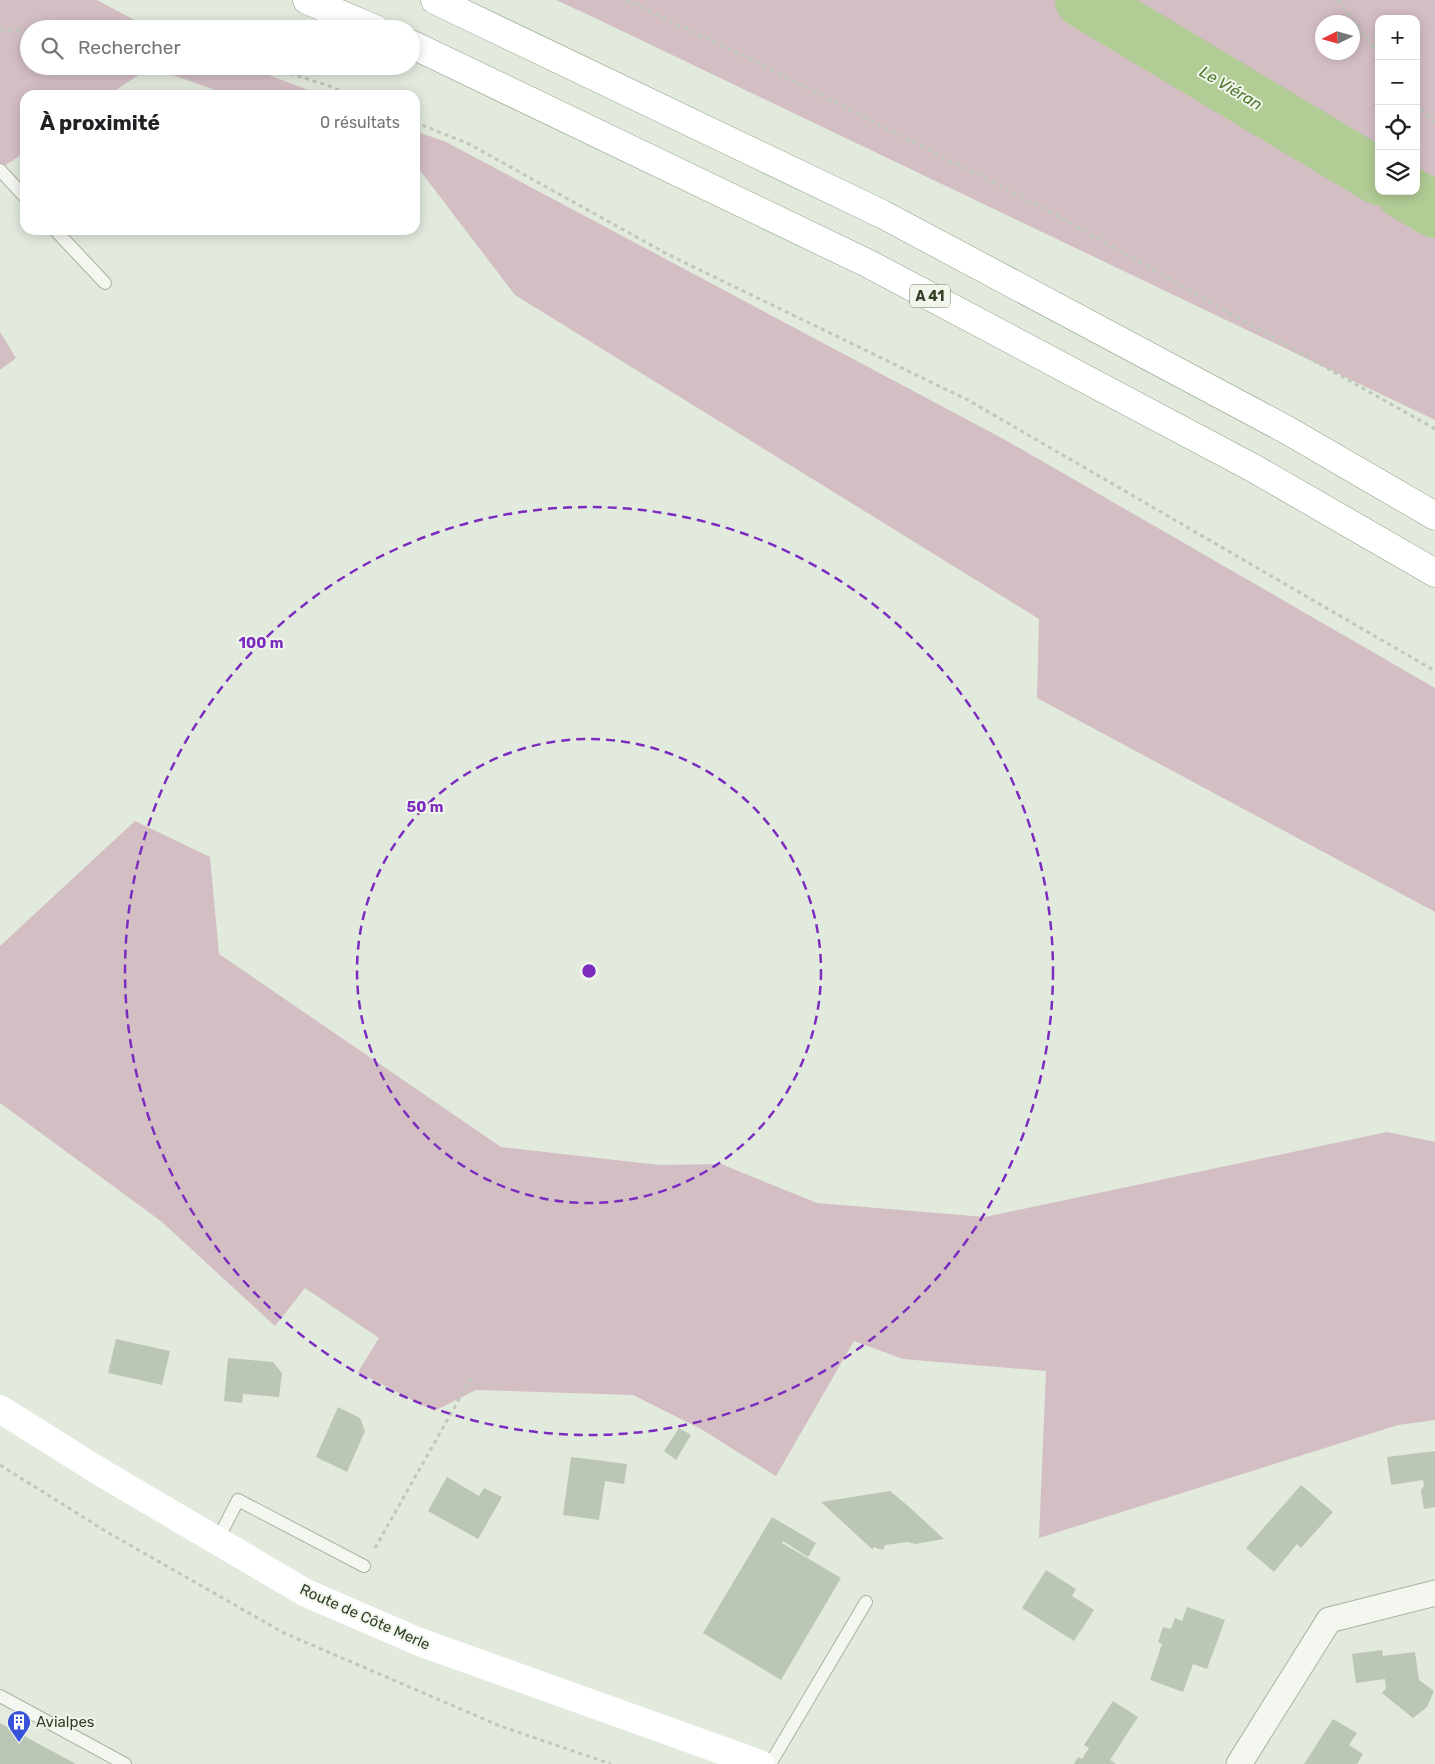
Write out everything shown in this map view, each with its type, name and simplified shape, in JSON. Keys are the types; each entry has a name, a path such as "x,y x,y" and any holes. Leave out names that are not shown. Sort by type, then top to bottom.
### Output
{"main road":[{"path":"307,0 354,20"},
{"path":"435,0 882,214 1287,430 1435,516"},
{"name":"A 41","path":"420,48 867,263 1255,469 1435,573"},
{"name":"Route de Côte Merle","path":"0,1409 102,1473 306,1593 417,1641 760,1764"}],"street":[{"path":"1239,1764 1329,1620 1435,1593"}],"lane":[{"path":"0,170 20,192"},
{"path":"60,235 105,283"},
{"path":"217,1540 238,1500 364,1566"},
{"path":"770,1764 866,1602"},
{"path":"0,1696 125,1764"}],"path":[{"path":"626,0 754,61 1048,211 1435,429"},
{"path":"1338,0 1375,49"},
{"path":"0,30 20,31"},
{"path":"295,75 339,90"},
{"path":"1418,105 1435,122"},
{"path":"420,124 470,144 667,254 968,400 1435,671"},
{"path":"364,1566 471,1378"},
{"path":"0,1465 107,1532 284,1633 500,1726 611,1764"}],"shaded area":[{"path":"0,0 97,0 134,20 20,20 20,75 138,75 116,90 20,90 20,155 0,169"},
{"path":"556,0 1435,0 1435,420 595,18"},
{"path":"173,75 269,75 308,90 215,90"},
{"path":"420,133 446,142 1009,442 1435,688 1435,912 1037,698 1039,619 515,295 420,171"},
{"path":"0,332 16,358 0,370"},
{"path":"135,821 210,857 219,954 501,1147 659,1165 721,1164 817,1203 985,1217 1387,1132 1435,1142 1435,1420 1398,1425 1039,1538 1046,1371 903,1359 854,1341 776,1476 701,1429 633,1395 476,1390 434,1411 358,1372 379,1338 305,1288 275,1326 162,1222 0,1103 0,946"}],"building":[{"path":"116,1339 170,1351 162,1385 108,1373"},
{"path":"228,1358 273,1362 282,1373 279,1397 243,1394 242,1403 224,1401"},
{"path":"338,1407 360,1418 365,1431 347,1472 316,1457"},
{"path":"679,1428 691,1435 676,1460 664,1451"},
{"path":"1435,1451 1435,1507 1424,1509 1421,1490 1424,1486 1423,1480 1391,1485 1387,1457"},
{"path":"571,1457 627,1464 624,1484 605,1481 599,1520 563,1515"},
{"path":"447,1477 479,1496 484,1488 502,1497 478,1539 428,1511"},
{"path":"1301,1485 1333,1512 1301,1548 1297,1544 1274,1572 1246,1548"},
{"path":"890,1491 944,1539 915,1544 908,1542 885,1545 883,1550 873,1547 873,1550 821,1502"},
{"path":"772,1517 816,1543 808,1557 783,1541 782,1543 841,1578 781,1680 703,1633"},
{"path":"1046,1570 1076,1589 1072,1596 1094,1610 1074,1641 1022,1608"},
{"path":"1187,1607 1225,1620 1207,1669 1193,1664 1183,1692 1150,1680 1162,1644 1158,1642 1163,1627 1171,1629 1175,1618 1182,1621"},
{"path":"1382,1650 1383,1656 1415,1652 1419,1680 1434,1691 1427,1707 1413,1718 1382,1693 1386,1688 1385,1679 1356,1683 1352,1654"},
{"path":"1113,1701 1138,1717 1110,1760 1116,1764 1074,1764 1078,1757 1082,1759 1089,1748 1084,1745"},
{"path":"1333,1719 1357,1733 1349,1745 1363,1754 1357,1764 1304,1764"},
{"name":"Avialpes","path":"0,1723 76,1764 0,1764"}],"waterway":[{"name":"Le Viéran","path":"1083,0 1375,175"},
{"name":"Le Viéran","path":"1410,195 1435,210"}],"place":[{"name":"Avialpes","path":"19,1743"}]}
